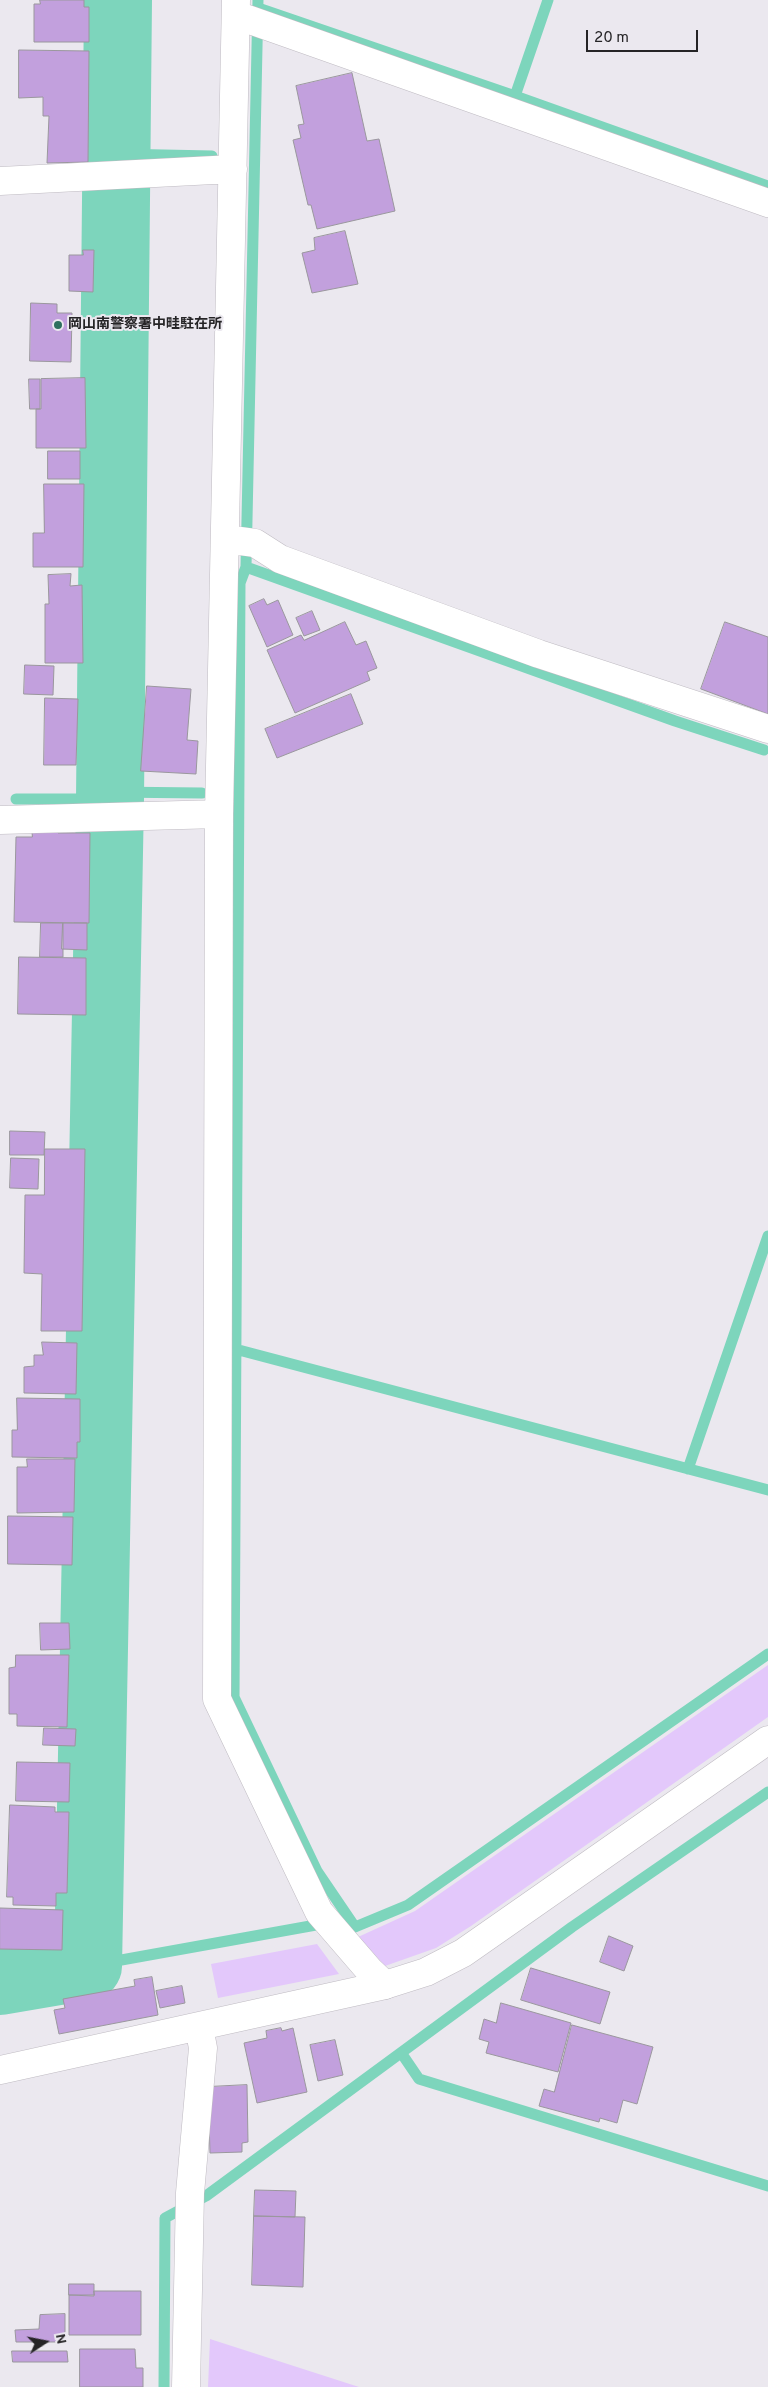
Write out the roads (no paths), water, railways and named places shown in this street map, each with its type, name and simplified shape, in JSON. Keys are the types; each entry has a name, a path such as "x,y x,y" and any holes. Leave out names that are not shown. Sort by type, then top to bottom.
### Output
{"street":[{"path":"385,1985 319,1912 217,1698 219,814 240,541 233,169 248,16 768,203"},
{"path":"0,181 233,169"},
{"path":"240,541 280,559 521,647 768,729"},
{"path":"0,820 219,814"},
{"path":"0,2070 385,1985 426,1972 462,1953 768,1740"},
{"path":"186,2387 190,2205 203,2048 199,2027"}],"waterway":[{"path":"0,1981 88,1966 110,799 118,0"},
{"path":"258,0 246,567 240,583 234,1697 317,1871 355,1927 408,1905 768,1654"},
{"path":"258,8 515,96 548,0"},
{"path":"515,96 768,186"},
{"path":"116,154 212,156"},
{"path":"246,567 675,721 764,750"},
{"path":"110,792 202,793"},
{"path":"16,799 110,799"},
{"path":"688,1469 768,1236"},
{"path":"235,1349 768,1490"},
{"path":"164,2387 165,2218 206,2196 572,1927 768,1792"},
{"path":"88,1966 327,1923"},
{"path":"402,2054 419,2079 768,2186"}],"place":[{"name":"岡山南警察署中畦駐在所","path":"58,325"}]}
